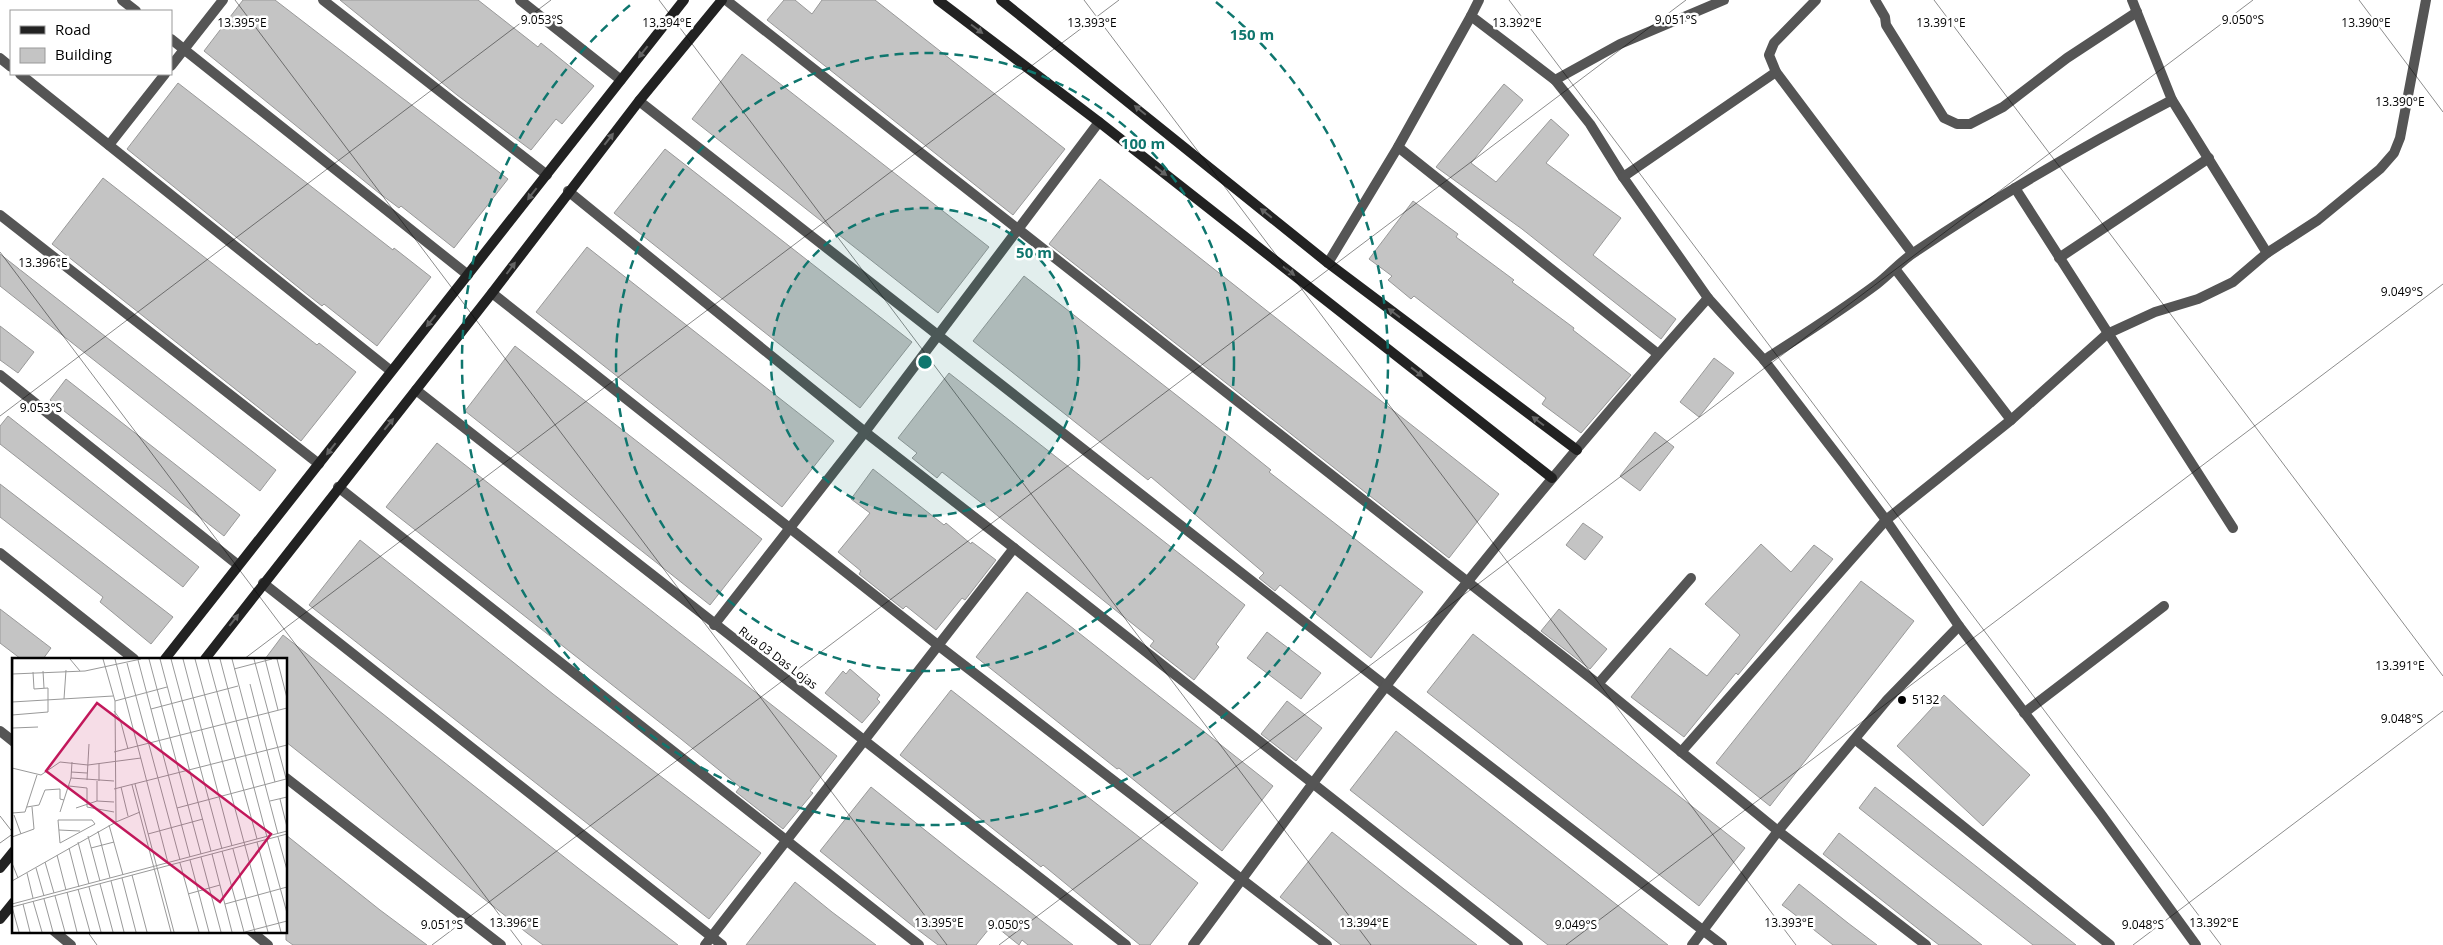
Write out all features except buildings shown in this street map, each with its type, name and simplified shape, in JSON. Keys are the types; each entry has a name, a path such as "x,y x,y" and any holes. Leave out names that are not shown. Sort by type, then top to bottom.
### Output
{"street":[{"path":"122,0 135,10"},
{"path":"172,65 223,0"},
{"path":"323,0 547,175"},
{"path":"520,0 621,80"},
{"path":"166,658 684,0"},
{"path":"206,658 492,293 639,101 722,0"},
{"path":"726,0 1468,581 1598,684 1778,832 1926,945"},
{"path":"938,0 1099,122 1552,478"},
{"path":"1001,0 1328,263 1577,450"},
{"path":"1328,263 1398,147 1479,0"},
{"path":"1555,80 1620,44 1724,0"},
{"path":"1816,0 1770,49 1770,55 1776,72 1912,253"},
{"path":"1875,0 1880,7 1886,25 1944,118 1957,124 1970,124 2003,107 2067,58 2137,12"},
{"path":"2132,0 2172,100 2267,253"},
{"path":"1681,752 1886,520 2011,420 2107,334 2155,312 2198,299 2233,282 2267,253 2318,220 2380,169 2394,153 2400,138 2426,0"},
{"path":"1471,16 1555,80 1590,124 1623,177 1708,298 1764,360 1886,520 1959,626 2196,945"},
{"path":"172,40 468,275"},
{"path":"0,58 10,66"},
{"path":"1623,177 1776,72"},
{"path":"21,75 391,371"},
{"path":"109,145 164,75"},
{"path":"1764,360 1843,309 1896,270 1912,253 2085,146 2172,100"},
{"path":"639,101 1386,687 1722,945"},
{"path":"714,625 865,432 1099,122"},
{"path":"1398,147 1658,354"},
{"path":"2059,258 2209,158"},
{"path":"2015,188 2233,528"},
{"path":"568,192 865,432 1518,945"},
{"path":"0,215 319,464"},
{"path":"1896,270 2011,420"},
{"path":"492,293 939,646 1328,945"},
{"path":"1193,945 1313,783 1468,581 1552,478 1708,298"},
{"path":"0,375 238,565"},
{"name":"Rua 03 Das Lojas","path":"416,390 714,625 866,740 1126,945"},
{"path":"338,487 919,945"},
{"path":"709,941 1014,548"},
{"path":"0,553 133,658"},
{"path":"1598,684 1690,578"},
{"path":"263,583 709,941 722,945"},
{"path":"2024,713 2164,606"},
{"path":"1692,945 1778,832 1888,700 1959,626"},
{"path":"0,731 12,740"},
{"path":"1856,740 2110,945"},
{"path":"288,780 501,945"},
{"path":"0,868 12,853"},
{"path":"0,919 12,904"},
{"path":"55,932 71,945"},
{"path":"252,932 268,945"}],"place":[{"name":"5132","path":"1902,700"}]}
